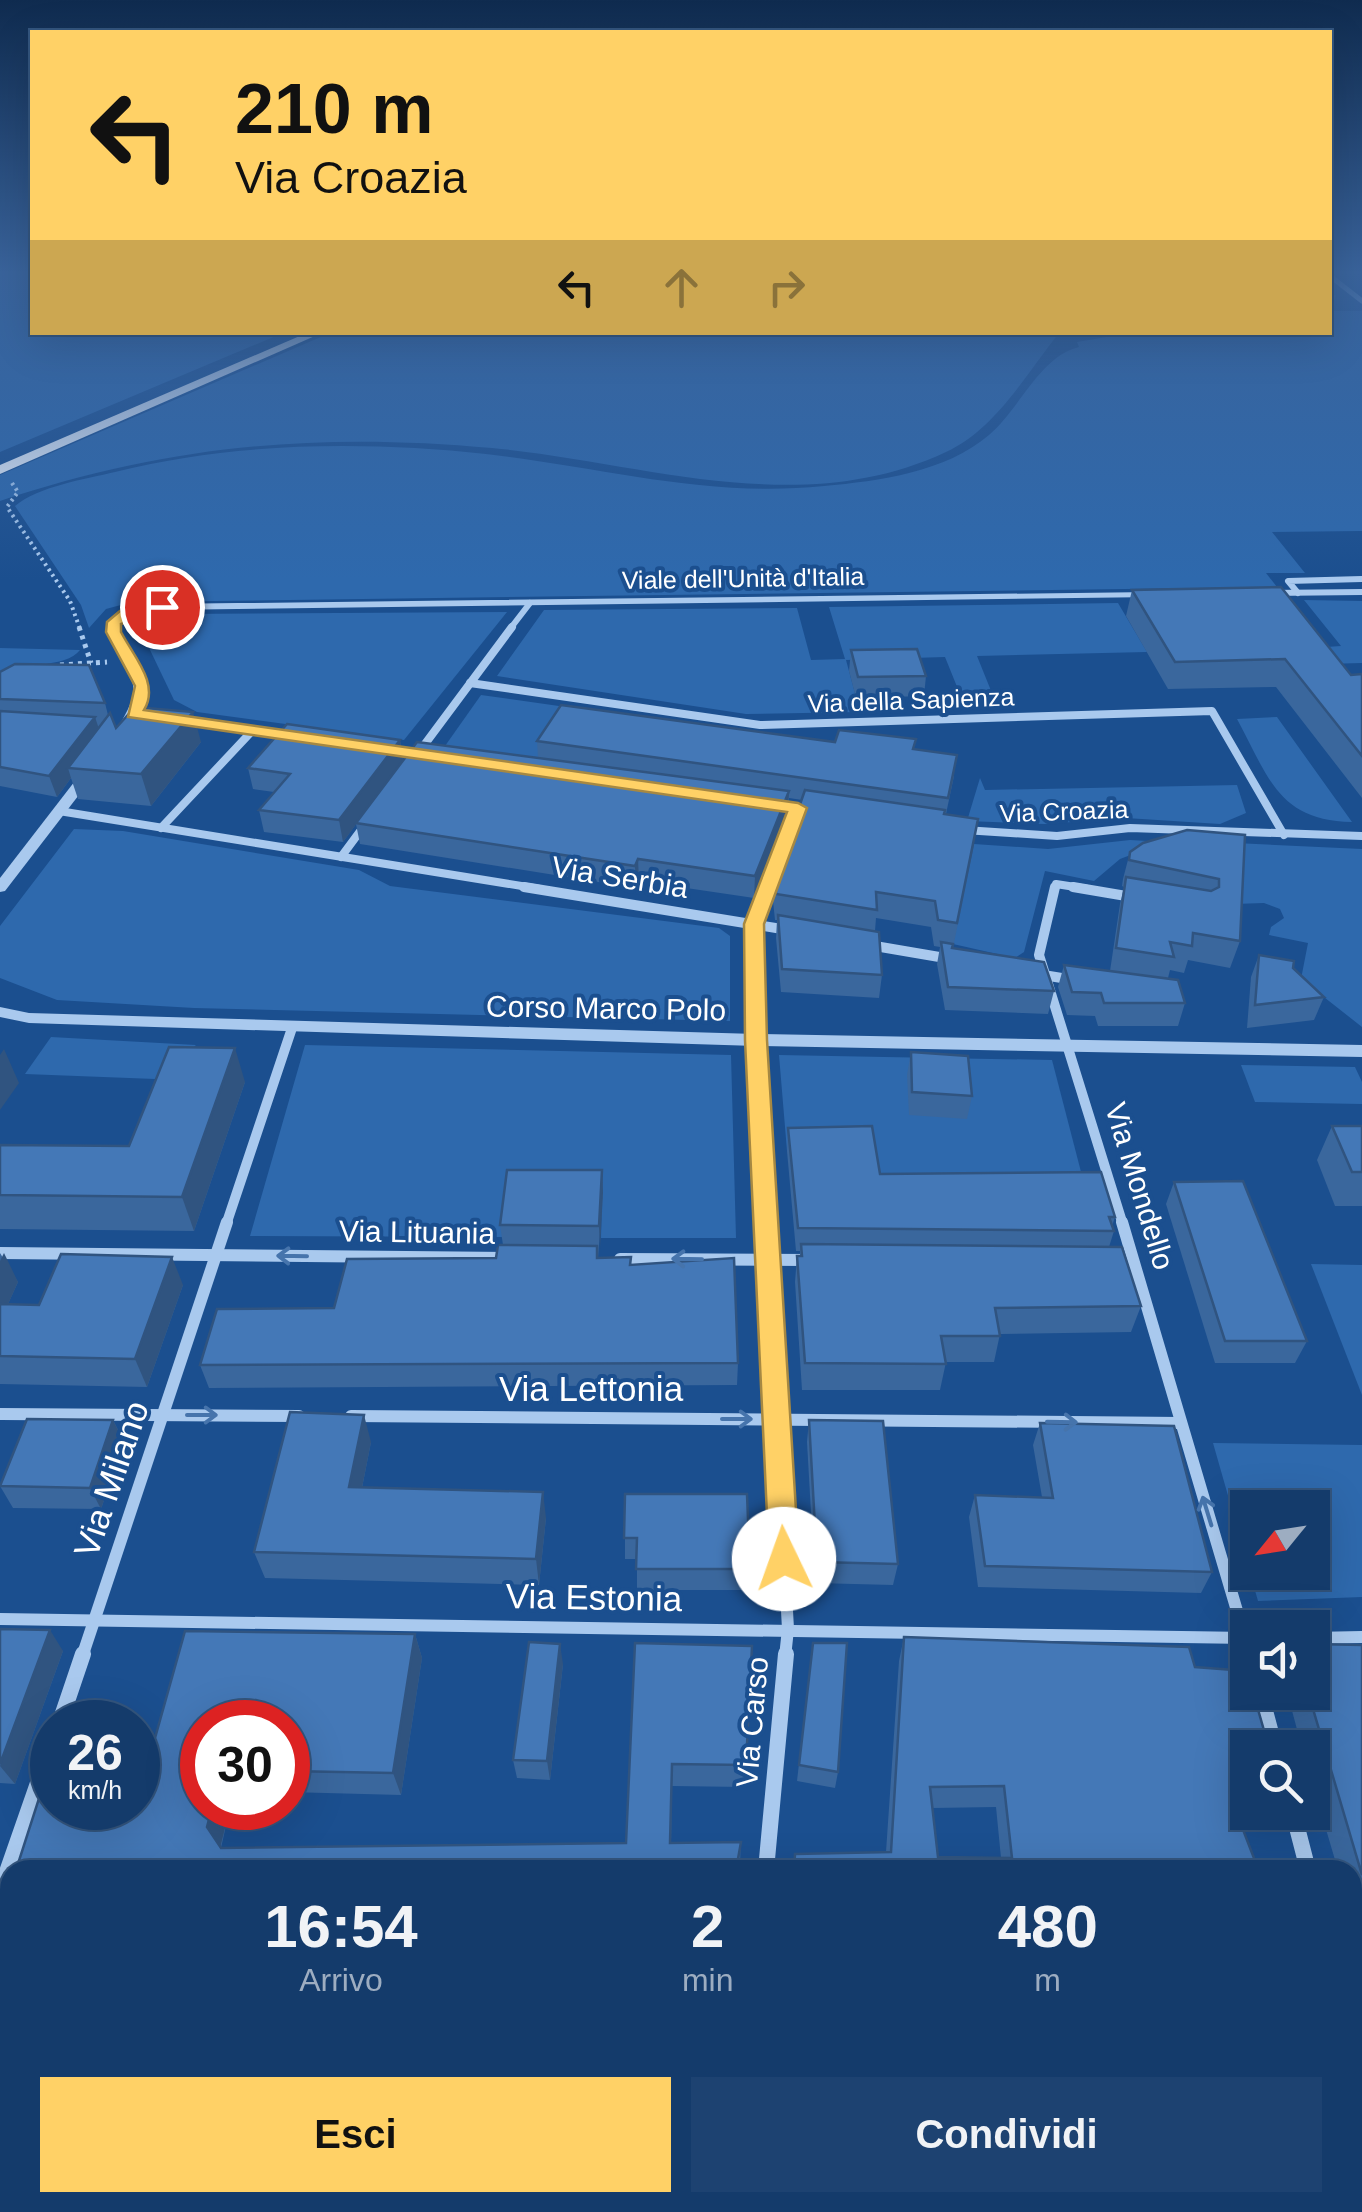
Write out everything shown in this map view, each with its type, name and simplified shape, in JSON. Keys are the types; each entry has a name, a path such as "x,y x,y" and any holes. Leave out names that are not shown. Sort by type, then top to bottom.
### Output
{"main road":[{"path":"0,459 202,373"},
{"path":"2,471 225,373"}],"street":[{"path":"1298,593 1288,581 1362,580"},
{"path":"1248,594 1362,592"},
{"name":"Viale dell'Unità d'Italia","path":"128,659 113,632 114,622 125,614 162,607 1170,594"},
{"path":"406,769 530,602"},
{"path":"108,748 143,698 143,686 128,659"},
{"name":"Via della Sapienza","path":"470,683 760,724 1212,711 1284,835"},
{"path":"134,713 151,716"},
{"path":"168,718 308,738"},
{"path":"161,828 253,730"},
{"path":"399,751 437,757"},
{"path":"0,888 96,764"},
{"name":"Via Carso","path":"767,1860 788,1629 756,1040 754,924 791,807 816,811"},
{"name":"Via Serbia","path":"59,811 794,931"},
{"path":"340,857 374,813"},
{"name":"Via Croazia","path":"959,829 1057,836 1130,828 1362,836"},
{"name":"Via Mondello","path":"1148,900 1056,884 1039,955 1049,976 1237,1610"},
{"path":"852,942 970,962"},
{"path":"1030,972 1084,981"},
{"path":"0,1012 29,1018"},
{"path":"0,1023 29,1018"},
{"name":"Corso Marco Polo","path":"29,1018 756,1040 1362,1051"},
{"name":"Via Milano","path":"68,1700 292,1028"},
{"name":"Via Lituania","path":"0,1253 513,1258"},
{"path":"611,1259 826,1261"},
{"path":"1115,1264 1134,1264"},
{"path":"0,1414 314,1416"},
{"name":"Via Lettonia","path":"333,1416 1181,1423"},
{"name":"Via Estonia","path":"0,1619 788,1629 1230,1642"},
{"path":"1330,1638 1362,1637"},
{"path":"11,1860 30,1806"},
{"path":"1298,1830 1305,1860"}],"path":[{"path":"2,471 18,492 7,507 70,601 91,663"},
{"path":"42,668 128,659"}],"shaded area":[{"path":"0,373 187,373 0,452"},
{"path":"237,373 1029,373 995,415 964,442 890,472 834,482 778,485 721,481 492,448 365,442 303,443 183,455 62,482 0,501 0,475"},
{"path":"1040,373 1362,373 1362,531 1272,532 1305,573 1266,573 1277,587 132,602 106,609 89,628 81,605 15,506 63,484 160,462 299,447 394,447 486,454 737,488 780,489 867,481 932,466 972,448 1000,424"},
{"path":"1304,600 1362,601 1362,663 1288,665 1311,648 1341,646"},
{"path":"1118,603 1147,652 977,656 998,708 966,709 945,657 846,660 860,712 746,714 497,676 544,610 797,608 811,660 845,659 829,607"},
{"path":"507,612 404,740 197,712 174,700 140,629 160,617 178,614"},
{"path":"0,648 80,650 64,660 0,676"},
{"path":"481,695 573,708 541,759 445,746"},
{"path":"1277,717 1352,822 1307,814 1291,804 1267,776 1237,719"},
{"path":"980,778 985,790 1237,785 1246,813 1220,824 1126,818 1045,824 967,821"},
{"path":"74,829 123,831 359,870 390,886 719,928 730,936 730,1021 194,1008 57,1000 0,978 0,926"},
{"path":"1130,840 1165,842 1120,859 1094,881 1045,871 1024,952 1015,958 953,944 974,844 1048,849"},
{"path":"1235,843 1362,849 1362,1027 1301,979 1308,943 1269,935 1271,927 1284,918 1280,909 1264,903 1234,904"},
{"path":"51,1037 196,1045 155,1079 25,1074"},
{"path":"305,1045 731,1055 736,1238 601,1238 602,1193 505,1237 250,1236"},
{"path":"779,1055 1052,1060 1087,1195 877,1197 787,1151"},
{"path":"1241,1065 1355,1067 1362,1082 1362,1104 1255,1102"},
{"path":"1311,1264 1362,1265 1362,1395"},
{"path":"1213,1443 1362,1445 1362,1597 1258,1601 1255,1590 1330,1590 1330,1490 1230,1490 1230,1502"}],"building":[{"path":"1281,587 1351,675 1362,674 1362,756 1285,659 1175,662 1132,590"},
{"path":"917,649 926,676 858,677 851,650"},
{"path":"15,664 89,665 105,703 0,699 0,672"},
{"path":"561,705 835,742 839,730 916,739 913,749 957,755 948,798 537,741"},
{"path":"135,707 193,712 141,774 68,768 110,713 116,728"},
{"path":"0,711 95,717 49,776 0,767"},
{"path":"287,724 400,740 339,820 259,810 290,774 248,768"},
{"path":"417,742 789,791 755,876 638,859 635,866 356,823"},
{"path":"805,790 945,810 944,814 978,819 957,923 938,920 935,901 876,892 877,910 776,894 775,876"},
{"path":"1187,830 1245,835 1240,941 1193,933 1192,946 1170,942 1174,957 1116,948 1126,877 1211,891 1219,887 1219,879 1129,860 1130,852 1143,843"},
{"path":"778,915 879,932 882,975 782,969"},
{"path":"941,942 953,944 952,948 1044,962 1054,991 948,987"},
{"path":"1259,955 1294,961 1293,968 1324,997 1255,1005"},
{"path":"1064,965 1178,980 1185,1003 1104,1003 1101,993 1072,992"},
{"path":"169,1047 235,1048 182,1197 0,1195 0,1145 129,1146"},
{"path":"911,1052 968,1056 972,1096 912,1092"},
{"path":"872,1126 880,1174 1101,1172 1115,1217 1109,1217 1114,1231 798,1228 788,1128"},
{"path":"1332,1126 1362,1126 1362,1172 1352,1172"},
{"path":"507,1170 602,1170 599,1226 500,1225"},
{"path":"1243,1181 1307,1341 1225,1341 1174,1182"},
{"path":"801,1244 1122,1247 1141,1306 995,1308 1000,1336 941,1336 946,1364 805,1363 797,1256 802,1256"},
{"path":"498,1245 597,1246 597,1258 631,1257 630,1265 734,1258 738,1363 200,1365 217,1309 334,1308 347,1259 496,1258"},
{"path":"61,1254 172,1257 135,1359 0,1356 0,1304 39,1305"},
{"path":"290,1412 364,1415 349,1487 543,1492 536,1559 254,1552"},
{"path":"27,1419 113,1420 90,1488 0,1486"},
{"path":"809,1420 883,1421 898,1564 817,1562"},
{"path":"1040,1423 1174,1426 1212,1572 985,1566 975,1495 1053,1498"},
{"path":"625,1494 747,1494 750,1569 636,1569 637,1538 624,1538"},
{"path":"0,1629 50,1630 0,1764"},
{"path":"185,1631 415,1634 393,1773 310,1771 310,1700 180,1700 180,1830 209,1830 221,1848 626,1843 635,1643 752,1646 746,1765 672,1764 670,1843 741,1842 738,1860 19,1860 30,1826 30,1830 160,1830 160,1720"},
{"path":"904,1637 1189,1647 1195,1667 1230,1670 1230,1710 1258,1710 1264,1730 1230,1730 1230,1830 1243,1830 1255,1860 795,1860 795,1854 891,1852","holes":["1004,1786 1012,1858 938,1857 930,1787"]},
{"path":"529,1642 560,1644 547,1761 513,1760"},
{"path":"813,1643 847,1643 838,1772 799,1765"},
{"path":"1330,1644 1362,1645 1362,1860 1358,1860 1330,1767 1330,1730 1319,1730 1313,1710 1330,1710"}],"route":[{"path":"162,607 125,614 114,622 113,632 143,686 143,698 134,713 798,808 754,924 756,1040 784,1559"}]}
